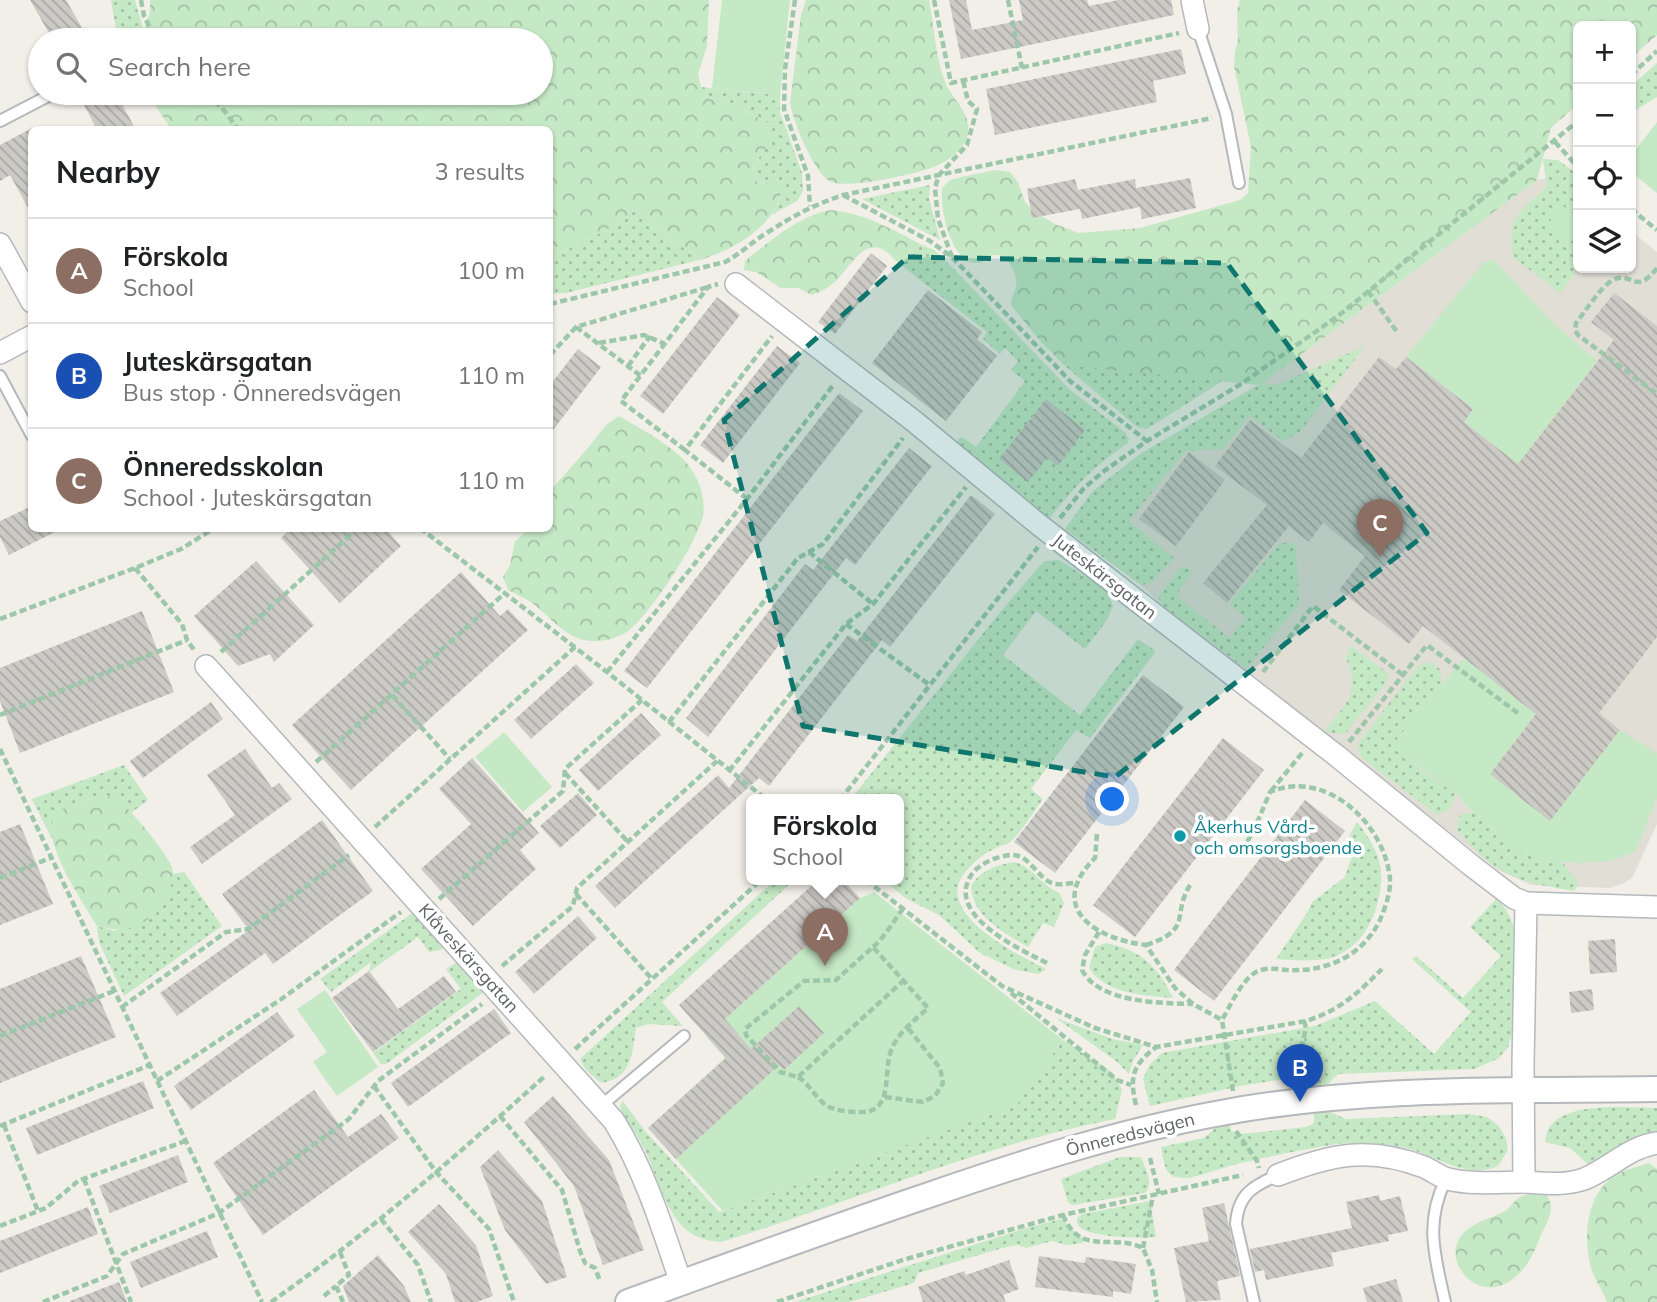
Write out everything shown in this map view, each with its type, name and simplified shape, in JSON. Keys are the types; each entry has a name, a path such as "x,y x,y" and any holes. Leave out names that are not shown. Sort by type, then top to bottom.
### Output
{"street":[{"path":"1192,0 1198,29"},
{"path":"0,244 28,295"},
{"name":"Juteskärsgatan","path":"736,284 915,422 1049,532 1216,664 1251,688 1472,866 1514,898 1526,903"},
{"path":"0,353 28,338"},
{"name":"Klåveskärsgatan","path":"206,666 602,1105 629,1146 644,1177 681,1283"},
{"path":"1524,1182 1526,903 1657,906"},
{"name":"Önneredsvägen","path":"628,1302 869,1215 1059,1151 1234,1111 1300,1102 1399,1094 1657,1089"},
{"path":"1278,1175 1330,1157 1366,1153 1426,1168 1446,1179 1472,1183 1562,1184 1580,1181 1628,1154 1657,1143"}],"lane":[{"path":"1198,29 1226,114 1239,183"},
{"path":"0,121 31,105"},
{"path":"0,376 28,428"},
{"path":"602,1105 684,1036"},
{"path":"1254,1302 1236,1224 1237,1211 1244,1195 1278,1175"},
{"path":"1445,1302 1436,1263 1432,1218 1437,1196 1446,1179"}],"path":[{"path":"141,0 150,28"},
{"path":"795,0 785,69 784,109 808,176 810,206"},
{"path":"934,0 951,83 1198,29"},
{"path":"1009,0 1022,68"},
{"path":"1636,70 1657,51"},
{"path":"953,258 936,210 936,188 939,175 967,145 977,109 968,101 963,80"},
{"path":"219,105 236,126"},
{"path":"553,303 725,262 810,206 843,195 1226,114"},
{"path":"845,794 1084,488 1147,441 1241,384 1368,291 1573,126"},
{"path":"1555,142 1573,162"},
{"path":"843,195 930,241 953,258 1070,381 1147,441"},
{"path":"1632,210 1657,230"},
{"path":"1657,268 1646,281 1639,283 1621,277 1608,282 1576,323 1575,330 1657,394"},
{"path":"553,352 576,327 708,287 736,284"},
{"path":"708,287 621,401 747,499"},
{"path":"1368,291 1397,331"},
{"path":"685,450 784,321"},
{"path":"576,327 641,376"},
{"path":"598,344 644,335 665,344"},
{"path":"628,366 650,336"},
{"path":"607,672 747,499 846,369"},
{"path":"669,722 797,558 823,544 915,422"},
{"path":"729,771 846,624 873,604 977,473"},
{"path":"0,619 181,549 209,532"},
{"path":"135,568 182,624 187,640 206,666 354,532"},
{"path":"425,532 759,794"},
{"path":"809,552 873,604"},
{"path":"303,774 505,593"},
{"path":"1251,688 1313,606 1403,675"},
{"path":"846,624 931,686"},
{"path":"0,715 187,640"},
{"path":"1337,756 1427,645 1519,714"},
{"path":"122,1007 226,932 248,929 363,841 575,647"},
{"path":"392,695 450,759"},
{"path":"157,1082 422,905 563,791 565,769 642,700"},
{"path":"0,749 262,1302"},
{"path":"1243,849 1270,792 1306,749"},
{"path":"43,1302 107,1276 123,1254 219,1213 349,1119 378,1080 493,985 573,906 577,888 717,761"},
{"path":"564,772 628,842"},
{"path":"777,1302 906,1259 1063,1215 1259,1172 1257,1161 1237,1133 1233,1083 1222,1020 1243,986 1256,972 1270,969 1310,971 1348,957 1367,940 1379,922 1390,881 1381,843 1365,819 1324,790 1302,785 1284,786 1270,792"},
{"path":"1097,834 1095,858 1083,869 1076,883 1074,897 1077,909 1099,932 1112,939 1146,945 1171,934 1181,922 1181,908 1190,885"},
{"path":"1047,963 1003,940 972,913 966,894 967,883 980,865 1013,855 1024,859 1045,879 1055,884 1076,883"},
{"path":"0,878 53,857"},
{"path":"271,1302 340,1252 436,1172 755,885"},
{"path":"872,885 1117,1080 1132,1086"},
{"path":"576,894 652,979"},
{"path":"873,947 928,1008 907,1027 892,1046 888,1059 885,1097 879,1106 866,1112 830,1108 798,1077 780,1072 746,1035 745,1029 804,981 836,980 873,947 881,940 902,910"},
{"path":"1099,932 1086,954 1082,970 1086,978 1101,989 1134,1000 1193,1004"},
{"path":"1146,945 1175,988 1193,1004 1222,1020"},
{"path":"1002,986 1095,1028 1156,1047 1306,1021 1329,1014 1350,1000 1382,969"},
{"path":"798,1077 904,981"},
{"path":"0,1036 114,990"},
{"path":"885,1097 923,1102 935,1096 943,1083 940,1068 907,1027"},
{"path":"1136,1105 1132,1086 1134,1072 1141,1059 1156,1047"},
{"path":"38,1211 2,1125 150,1065"},
{"path":"374,1086 436,1172 489,1229 514,1302"},
{"path":"500,1116 562,1190 580,1251 586,1263 595,1268 600,1281"},
{"path":"0,1226 38,1211 84,1179 185,1140"},
{"path":"1150,1158 1156,1194 1143,1248 1152,1270 1157,1302"},
{"path":"84,1179 131,1302"},
{"path":"1063,1215 1069,1229 1078,1237 1143,1248"},
{"path":"381,1219 418,1265 431,1302"},
{"path":"324,1296 349,1275 340,1252"},
{"path":"336,1286 343,1302"}],"highlighted area":[{"path":"908,257 1227,263 1427,533 1115,777 803,726 724,420"}],"shaded area":[{"path":"1553,177 1573,250 1573,273 1636,273 1636,235 1657,252 1657,824 1632,878 1610,888 1531,885 1498,870 1163,606 1141,585 1065,529 1092,492 1140,454 1267,380 1537,180"}],"green space":[{"path":"111,0 135,0 143,28 116,28"},
{"path":"150,0 709,0 707,46 698,74 701,87 712,100 729,102 772,125 772,144 761,154 753,169 757,182 766,184 772,179 783,184 780,198 774,211 755,232 729,248 703,259 665,237 641,207 608,229 553,256 553,126 169,126 155,105 553,105 553,28 145,28"},
{"path":"722,0 790,0 780,95 712,88"},
{"path":"806,0 929,0 943,75 967,119 967,138 956,153 936,166 884,180 840,184 824,177 805,146 790,103 801,15"},
{"path":"1240,0 1657,0 1657,35 1636,54 1636,21 1573,21 1573,108 1551,128 1537,180 1267,380 1258,385 1064,365 1011,305 1016,279 1006,257 995,255 976,263 959,254 948,233 942,188 950,180 962,177 995,170 1010,172 1018,182 1025,202 1034,212 1079,233 1140,228 1240,200 1248,193 1251,147 1234,66 1238,40 1237,11"},
{"path":"1657,63 1657,97 1636,110 1636,84"},
{"path":"701,87 780,95 780,112 802,173 803,191 797,201 773,214 782,194 779,180 773,179 766,184 757,182 753,169 761,154 771,144 772,125 729,102 712,100"},
{"path":"1657,122 1657,193 1636,176 1636,149"},
{"path":"1543,159 1558,160 1573,171 1573,273 1575,273 1560,293 1513,257 1512,232 1517,216 1547,187"},
{"path":"930,185 929,198 940,240 862,199"},
{"path":"1562,205 1573,214 1573,239 1571,242 1548,224"},
{"path":"641,207 665,237 703,259 566,293 553,294 553,256 608,229"},
{"path":"831,210 866,218 920,244 912,250 902,266 883,249 867,249 855,258 836,281 812,295 798,288 781,288 756,272 744,270 745,261 785,230 808,217"},
{"path":"920,244 934,250 1070,390 1126,433 1129,439 1128,443 1086,477 1050,518 958,445 957,440 962,437 976,447 1025,381 1011,370 1018,361 1005,348 1000,354 983,339 987,332 902,266 912,250"},
{"path":"1494,259 1550,320 1597,361 1518,464 1464,422 1473,409 1406,357 1483,263"},
{"path":"1365,346 1299,433 1283,441 1249,416 1223,449 1185,451 1129,521 1174,558 1151,583 1141,585 1065,529 1092,492 1140,454 1258,385 1279,384"},
{"path":"1064,365 1224,380 1147,429 1137,427"},
{"path":"619,416 663,443 683,459 699,483 703,515 693,542 648,610 628,631 598,641 584,640 567,633 532,603 508,590 503,577 510,565 515,541 526,532 553,532 553,488 606,425"},
{"path":"1290,542 1296,547 1299,604 1246,669 1163,606 1159,599 1180,568 1187,567 1192,571 1176,596 1230,638 1246,618 1229,604 1279,544"},
{"path":"1059,560 1108,591 1113,606 1107,620 1085,649 1036,611 1003,655 1080,715 1138,639 1156,651 1090,738 1076,730 1031,789 1043,799 1023,828 1009,843 991,850 973,863 963,875 957,890 960,905 970,919 1001,944 1046,969 1039,974 1016,970 980,953 939,915 907,899 889,885 904,885 904,794 855,794 1044,561"},
{"path":"1350,645 1388,673 1387,682 1345,734 1324,732 1344,706 1352,689 1351,670 1346,658"},
{"path":"1464,658 1536,714 1490,774 1550,820 1620,730 1657,753 1657,798 1636,851 1611,861 1581,863 1542,860 1524,853 1397,747 1397,739"},
{"path":"1429,662 1440,669 1442,685 1397,739 1399,746 1412,762 1456,794 1449,808 1436,814 1362,758 1358,750 1359,742 1419,665"},
{"path":"504,732 552,787 523,812 475,757"},
{"path":"124,765 148,800 131,813 117,797 79,802 65,811 51,827 52,839 32,799"},
{"path":"100,797 117,797 157,844 173,871 170,888 159,907 137,926 109,929 97,926 65,871 53,840 51,826 59,812 76,803"},
{"path":"1464,813 1474,813 1498,833 1542,860 1561,861 1576,879 1578,885 1574,891 1522,880 1496,867 1457,830 1459,817"},
{"path":"1357,822 1375,851 1381,870 1379,897 1363,935 1343,953 1330,958 1276,959 1312,902 1345,877 1351,858 1347,840"},
{"path":"1014,862 1027,868 1059,893 1064,903 1054,927 1043,923 1028,947 991,923 977,907 971,886 979,876 990,869"},
{"path":"184,872 222,926 124,996 99,942 97,926 115,931 170,888 173,874"},
{"path":"770,885 789,885 662,1002 683,1026 648,1024 636,1028 629,1064 625,1071 611,1080 601,1083 586,1070 580,1059"},
{"path":"874,892 1063,1040 1017,1105 723,1211 648,1128 725,1058 706,1036 860,898"},
{"path":"1497,898 1507,911 1515,929 1515,1023 1508,1047 1499,1058 1474,1069 1338,1074 1320,1092 1313,1093 1311,1075 1240,1086 1150,1106 1143,1079 1150,1064 1162,1053 1315,1026 1375,1001 1434,1054 1471,1012 1412,959 1416,956 1463,998 1501,956 1470,927"},
{"path":"417,910 446,944 441,950 429,952 418,937 369,972 371,962 331,992 320,979"},
{"path":"1106,943 1129,950 1147,961 1161,977 1173,998 1116,989 1097,977 1089,968 1095,947"},
{"path":"462,959 488,989 386,1064 381,1064 373,1053 461,989 446,969"},
{"path":"325,990 378,1067 337,1096 313,1062 327,1052 297,1009"},
{"path":"1056,1018 1113,1039 1143,1045 1129,1074 1116,1061"},
{"path":"1063,1040 1113,1073 1122,1090 1115,1119 1065,1130 966,1159 721,1242 695,1236 675,1217 645,1150 620,1106 623,1101 645,1131 719,1212 1016,1105"},
{"path":"1615,1107 1657,1108 1657,1131 1629,1141 1588,1164 1570,1148 1545,1142 1550,1126 1571,1113"},
{"path":"1314,1108 1323,1108 1345,1119 1469,1114 1487,1117 1499,1126 1508,1150 1498,1166 1485,1170 1461,1168 1401,1147 1361,1143 1337,1144 1276,1155 1189,1178 1173,1176 1166,1167 1161,1147 1204,1138 1221,1123 1229,1121 1231,1131 1241,1134 1306,1127 1314,1123"},
{"path":"1120,1157 1141,1157 1149,1181 1145,1193 1072,1205 1068,1202 1061,1179"},
{"path":"1649,1163 1657,1169 1657,1302 1607,1302 1592,1272 1589,1257 1587,1231 1592,1206 1604,1185 1613,1177"},
{"path":"1536,1193 1547,1195 1551,1207 1549,1218 1526,1265 1513,1279 1496,1287 1479,1285 1472,1281 1457,1262 1456,1247 1459,1239 1474,1225 1507,1210 1520,1197"},
{"path":"1150,1201 1156,1237 1105,1235 1087,1231 1078,1224 1077,1218 1082,1214"},
{"path":"1061,1219 1085,1239 1083,1243 1067,1245 1052,1241 1026,1248 1018,1245 1006,1247 918,1273 914,1283 849,1302 795,1302 1020,1230"}],"building":[{"path":"30,0 66,0 82,28 46,28"},
{"path":"949,0 966,0 972,30 1023,20 1019,0 1087,0 1089,6 1118,0 1171,0 1174,15 961,59"},
{"path":"1181,49 1186,74 1153,81 1157,102 995,135 986,89"},
{"path":"84,105 122,105 134,126 95,126"},
{"path":"28,130 28,208 10,175 0,181 0,145"},
{"path":"1190,178 1196,208 1142,219 1140,207 1082,219 1080,209 1032,218 1027,189 1075,179 1078,190 1135,179 1136,188"},
{"path":"871,253 887,266 835,334 818,322"},
{"path":"928,290 982,332 977,339 997,356 946,421 872,363"},
{"path":"1614,293 1657,326 1657,637 1599,713 1620,730 1550,821 1490,774 1536,714 1423,626 1409,644 1339,590 1365,556 1323,523 1309,542 1289,526 1227,603 1203,583 1267,505 1215,466 1250,420 1301,458 1379,357 1396,369 1406,357 1473,409 1464,422 1518,464 1614,340 1591,322"},
{"path":"717,297 740,315 663,414 640,396"},
{"path":"777,346 800,363 723,463 700,445"},
{"path":"578,349 601,367 553,430 553,381"},
{"path":"839,393 863,411 647,688 624,671"},
{"path":"1046,399 1085,430 1058,466 1047,458 1028,482 999,459"},
{"path":"909,448 932,466 855,565 846,558 708,737 686,718 805,564 813,570"},
{"path":"1189,452 1225,480 1176,546 1139,519"},
{"path":"971,495 995,514 890,647 882,640 769,786 759,778 615,908 595,886 718,775 729,788 848,635 857,641"},
{"path":"28,508 28,532 55,532 9,555 0,537 0,521"},
{"path":"287,532 389,532 401,546 340,603 281,538"},
{"path":"256,561 314,625 274,662 270,654 238,666 194,616"},
{"path":"461,572 500,616 508,609 528,630 351,790 292,725"},
{"path":"142,611 174,692 20,753 0,701 0,668"},
{"path":"576,664 594,683 531,739 514,720"},
{"path":"1143,675 1184,707 1055,873 1014,842"},
{"path":"211,702 223,719 143,778 130,761"},
{"path":"641,713 661,735 598,791 579,770"},
{"path":"1223,738 1264,770 1135,937 1093,905"},
{"path":"245,749 272,788 279,783 292,799 202,864 190,847 235,815 207,775"},
{"path":"472,758 539,833 520,850 536,869 473,926 421,869 471,824 439,789"},
{"path":"578,793 597,815 560,848 540,826"},
{"path":"1305,800 1345,831 1214,1001 1174,970"},
{"path":"322,820 373,891 273,964 265,953 177,1016 160,993 249,930 222,894"},
{"path":"20,824 53,904 0,925 0,832"},
{"path":"812,885 848,885 860,898 725,1019 751,1049 799,1006 824,1033 784,1070 779,1065 676,1159 648,1128 726,1058 679,1005"},
{"path":"578,916 597,938 534,994 515,972"},
{"path":"1615,939 1617,972 1590,974 1588,941"},
{"path":"81,956 116,1037 0,1083 0,989"},
{"path":"369,971 398,1009 444,976 456,992 373,1052 332,998"},
{"path":"1592,989 1594,1010 1571,1013 1569,992"},
{"path":"494,1009 511,1033 408,1107 391,1083"},
{"path":"277,1012 295,1036 191,1110 174,1086"},
{"path":"143,1081 154,1108 37,1155 26,1128"},
{"path":"314,1090 348,1137 381,1114 399,1138 263,1235 213,1163"},
{"path":"553,1096 609,1160 644,1250 603,1265 574,1186 524,1122"},
{"path":"498,1150 542,1201 567,1277 546,1284 505,1230 480,1167"},
{"path":"178,1155 188,1182 110,1213 99,1186"},
{"path":"1379,1195 1380,1201 1400,1196 1408,1231 1388,1235 1389,1241 1331,1253 1334,1266 1266,1280 1264,1270 1255,1272 1250,1249 1352,1228 1346,1202"},
{"path":"1224,1203 1240,1276 1217,1281 1221,1300 1186,1302 1174,1248 1209,1241 1202,1208"},
{"path":"439,1204 476,1245 493,1296 477,1302 455,1302 446,1274 408,1232"},
{"path":"88,1207 98,1234 0,1273 0,1241"},
{"path":"207,1231 218,1257 141,1288 130,1262"},
{"path":"378,1255 404,1286 411,1302 349,1302 343,1286"},
{"path":"1039,1256 1085,1263 1086,1257 1136,1264 1131,1294 1113,1291 1113,1297 1035,1287"},
{"path":"1009,1260 1019,1289 1003,1295 1006,1302 923,1302 918,1287 964,1271 966,1275"},
{"path":"1396,1279 1403,1302 1367,1302 1363,1288"},
{"path":"119,1282 127,1302 70,1302 70,1301"}],"place":[{"name":"Önneredsskolan","path":"1380,557"},
{"name":"Åkerhus Vård- och omsorgsboende","path":"1180,836"},
{"name":"Förskola","path":"825,966"},
{"name":"Juteskärsgatan","path":"1300,1102"}]}
